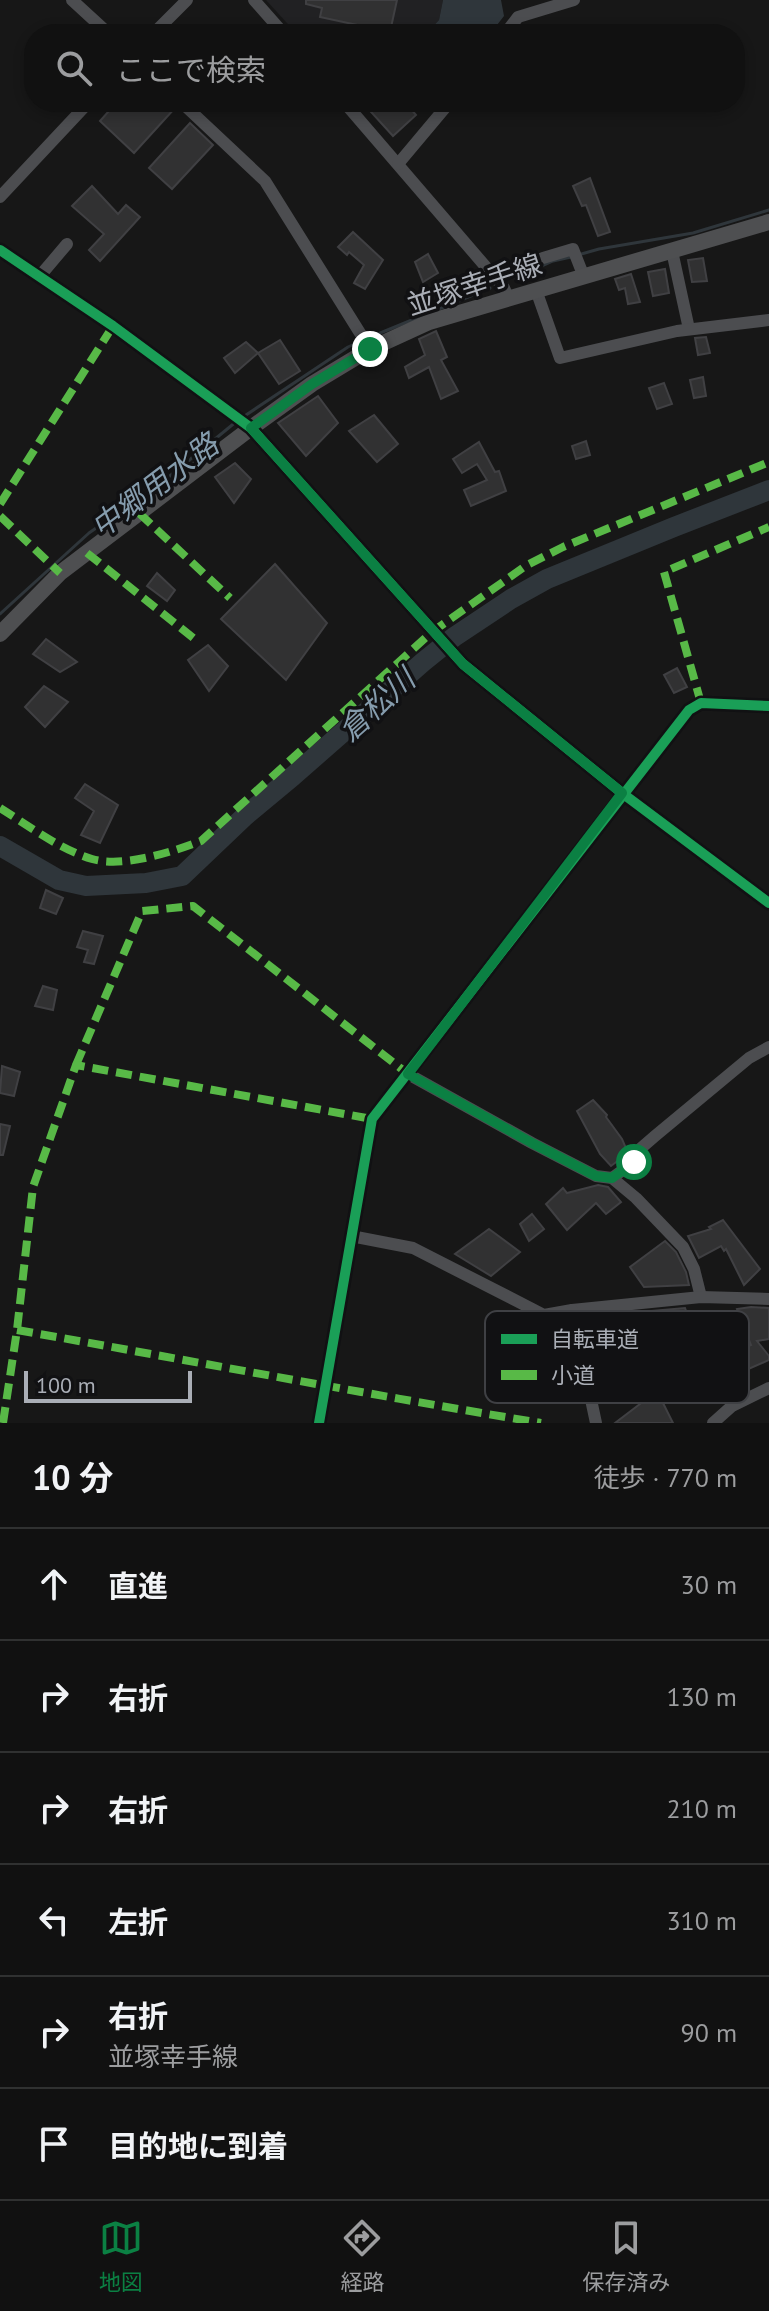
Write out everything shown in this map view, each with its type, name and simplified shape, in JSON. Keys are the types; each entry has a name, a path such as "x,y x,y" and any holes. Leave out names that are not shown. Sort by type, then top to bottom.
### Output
{"main road":[{"name":"並塚幸手線","path":"0,634 60,573 251,428 312,384 370,349 429,322 769,222"}],"street":[{"path":"72,0 98,24"},
{"path":"163,24 187,0"},
{"path":"254,0 275,24"},
{"path":"513,24 518,17 574,0"},
{"path":"0,197 80,112"},
{"path":"192,112 265,181 370,349"},
{"path":"353,112 496,278 508,297"},
{"path":"398,164 442,112"},
{"path":"39,277 67,244"},
{"path":"496,278 573,249 584,277"},
{"path":"0,250 113,326 251,428 463,664 622,793 769,903"},
{"path":"672,251 689,329"},
{"path":"536,290 560,358 689,329 769,320"},
{"path":"319,1423 372,1119 689,710 701,703 769,706"},
{"path":"612,1178 634,1162 640,1149 655,1136 749,1058 769,1047"},
{"path":"408,1074 545,1150 596,1176 612,1178 683,1247 694,1269 701,1297"},
{"path":"351,1236 413,1248 536,1311"},
{"path":"566,1311 701,1297 769,1299"},
{"path":"749,1398 769,1388"},
{"path":"592,1403 596,1423"},
{"path":"713,1423 738,1403"}],"shaded area":[{"path":"266,0 443,0 435,24 288,24"},
{"path":"443,0 501,0 504,16 498,24 435,24"}],"building":[{"path":"306,0 397,0 392,24 353,24 320,17 322,8 306,4"},
{"path":"108,112 171,112 134,153 100,121"},
{"path":"371,112 413,112 416,115 393,136"},
{"path":"190,123 213,145 172,189 149,168"},
{"path":"590,178 610,232 598,236 586,205 582,206 573,186"},
{"path":"92,186 118,214 126,205 140,217 100,261 89,250 104,234 72,206"},
{"path":"353,232 383,260 365,289 354,283 364,265 338,247"},
{"path":"428,254 438,273 423,282 415,262"},
{"path":"703,258 707,281 692,282 688,260"},
{"path":"665,269 669,293 653,296 648,272"},
{"path":"631,274 640,302 628,304 625,288 619,290 615,279"},
{"path":"436,331 447,357 441,360 458,391 441,399 429,367 409,378 405,367 425,355 419,339"},
{"path":"706,337 710,353 698,355 695,338"},
{"path":"280,340 300,371 279,384 258,353"},
{"path":"246,342 258,353 235,373 224,358"},
{"path":"703,377 706,396 694,398 690,380"},
{"path":"664,383 672,404 657,409 649,388"},
{"path":"318,396 338,423 306,456 278,423"},
{"path":"374,415 398,444 377,462 349,431"},
{"path":"586,441 590,455 576,459 572,446"},
{"path":"479,442 495,472 499,471 506,491 471,506 464,490 487,480 477,464 462,473 453,459"},
{"path":"235,463 251,479 234,503 215,477"},
{"path":"275,564 327,623 286,680 221,619"},
{"path":"157,573 175,590 167,601 147,586"},
{"path":"46,639 77,662 60,672 33,654"},
{"path":"208,645 228,666 209,691 188,660"},
{"path":"677,668 687,687 674,693 664,675"},
{"path":"44,686 68,702 45,727 25,707"},
{"path":"85,784 118,805 100,843 81,835 94,811 75,798"},
{"path":"46,890 63,898 56,914 40,908"},
{"path":"83,931 103,936 94,964 84,962 88,950 77,947"},
{"path":"43,986 57,990 53,1010 35,1006"},
{"path":"2,1066 20,1072 14,1096 0,1093"},
{"path":"593,1100 607,1115 628,1153 611,1166 600,1154 577,1111"},
{"path":"0,1124 10,1126 3,1155 0,1155"},
{"path":"598,1185 608,1187 621,1202 606,1214 596,1203 567,1230 546,1204 563,1188 567,1193"},
{"path":"532,1214 544,1229 529,1241 520,1224"},
{"path":"723,1220 760,1269 744,1285 726,1249 724,1251 721,1246 699,1258 688,1236 711,1229 709,1227"},
{"path":"489,1229 520,1252 491,1276 455,1254"},
{"path":"665,1241 676,1252 689,1285 644,1287 630,1267"},
{"path":"685,1308 686,1311 651,1311"},
{"path":"769,1308 769,1339 757,1341 769,1360 749,1369 749,1311 737,1309"},
{"path":"641,1403 663,1403 673,1423 615,1423"}],"waterway":[{"name":"中郷用水路","path":"578,255 693,233 769,210"},
{"name":"中郷用水路","path":"515,278 553,261 571,257"},
{"name":"中郷用水路","path":"368,338 490,288"},
{"name":"中郷用水路","path":"243,417 361,341"},
{"name":"中郷用水路","path":"0,614 89,533 165,480 237,421"},
{"name":"倉松川","path":"0,846 59,880 86,886 146,883 182,876 245,816 423,662 511,599 547,579 769,490"}],"marked path":[{"path":"0,504 113,326"},
{"path":"0,808 68,849 104,861 147,858 201,841 432,632 527,565 563,547 769,462"},
{"path":"139,513 230,598"},
{"path":"0,516 60,573"},
{"path":"701,703 664,572 769,527"},
{"path":"87,553 197,641"},
{"path":"76,1065 142,911 193,906 408,1074"},
{"path":"3,1423 33,1187 76,1065 372,1119"},
{"path":"17,1330 541,1423"}],"cycle path":[{"path":"0,250 113,326 251,428 463,664 622,793 769,903"},
{"path":"319,1423 372,1119 689,710 701,703 769,706"}],"route":[{"path":"370,349 312,384 251,428 463,664 622,793 408,1074 596,1176 612,1178 634,1162"}]}
